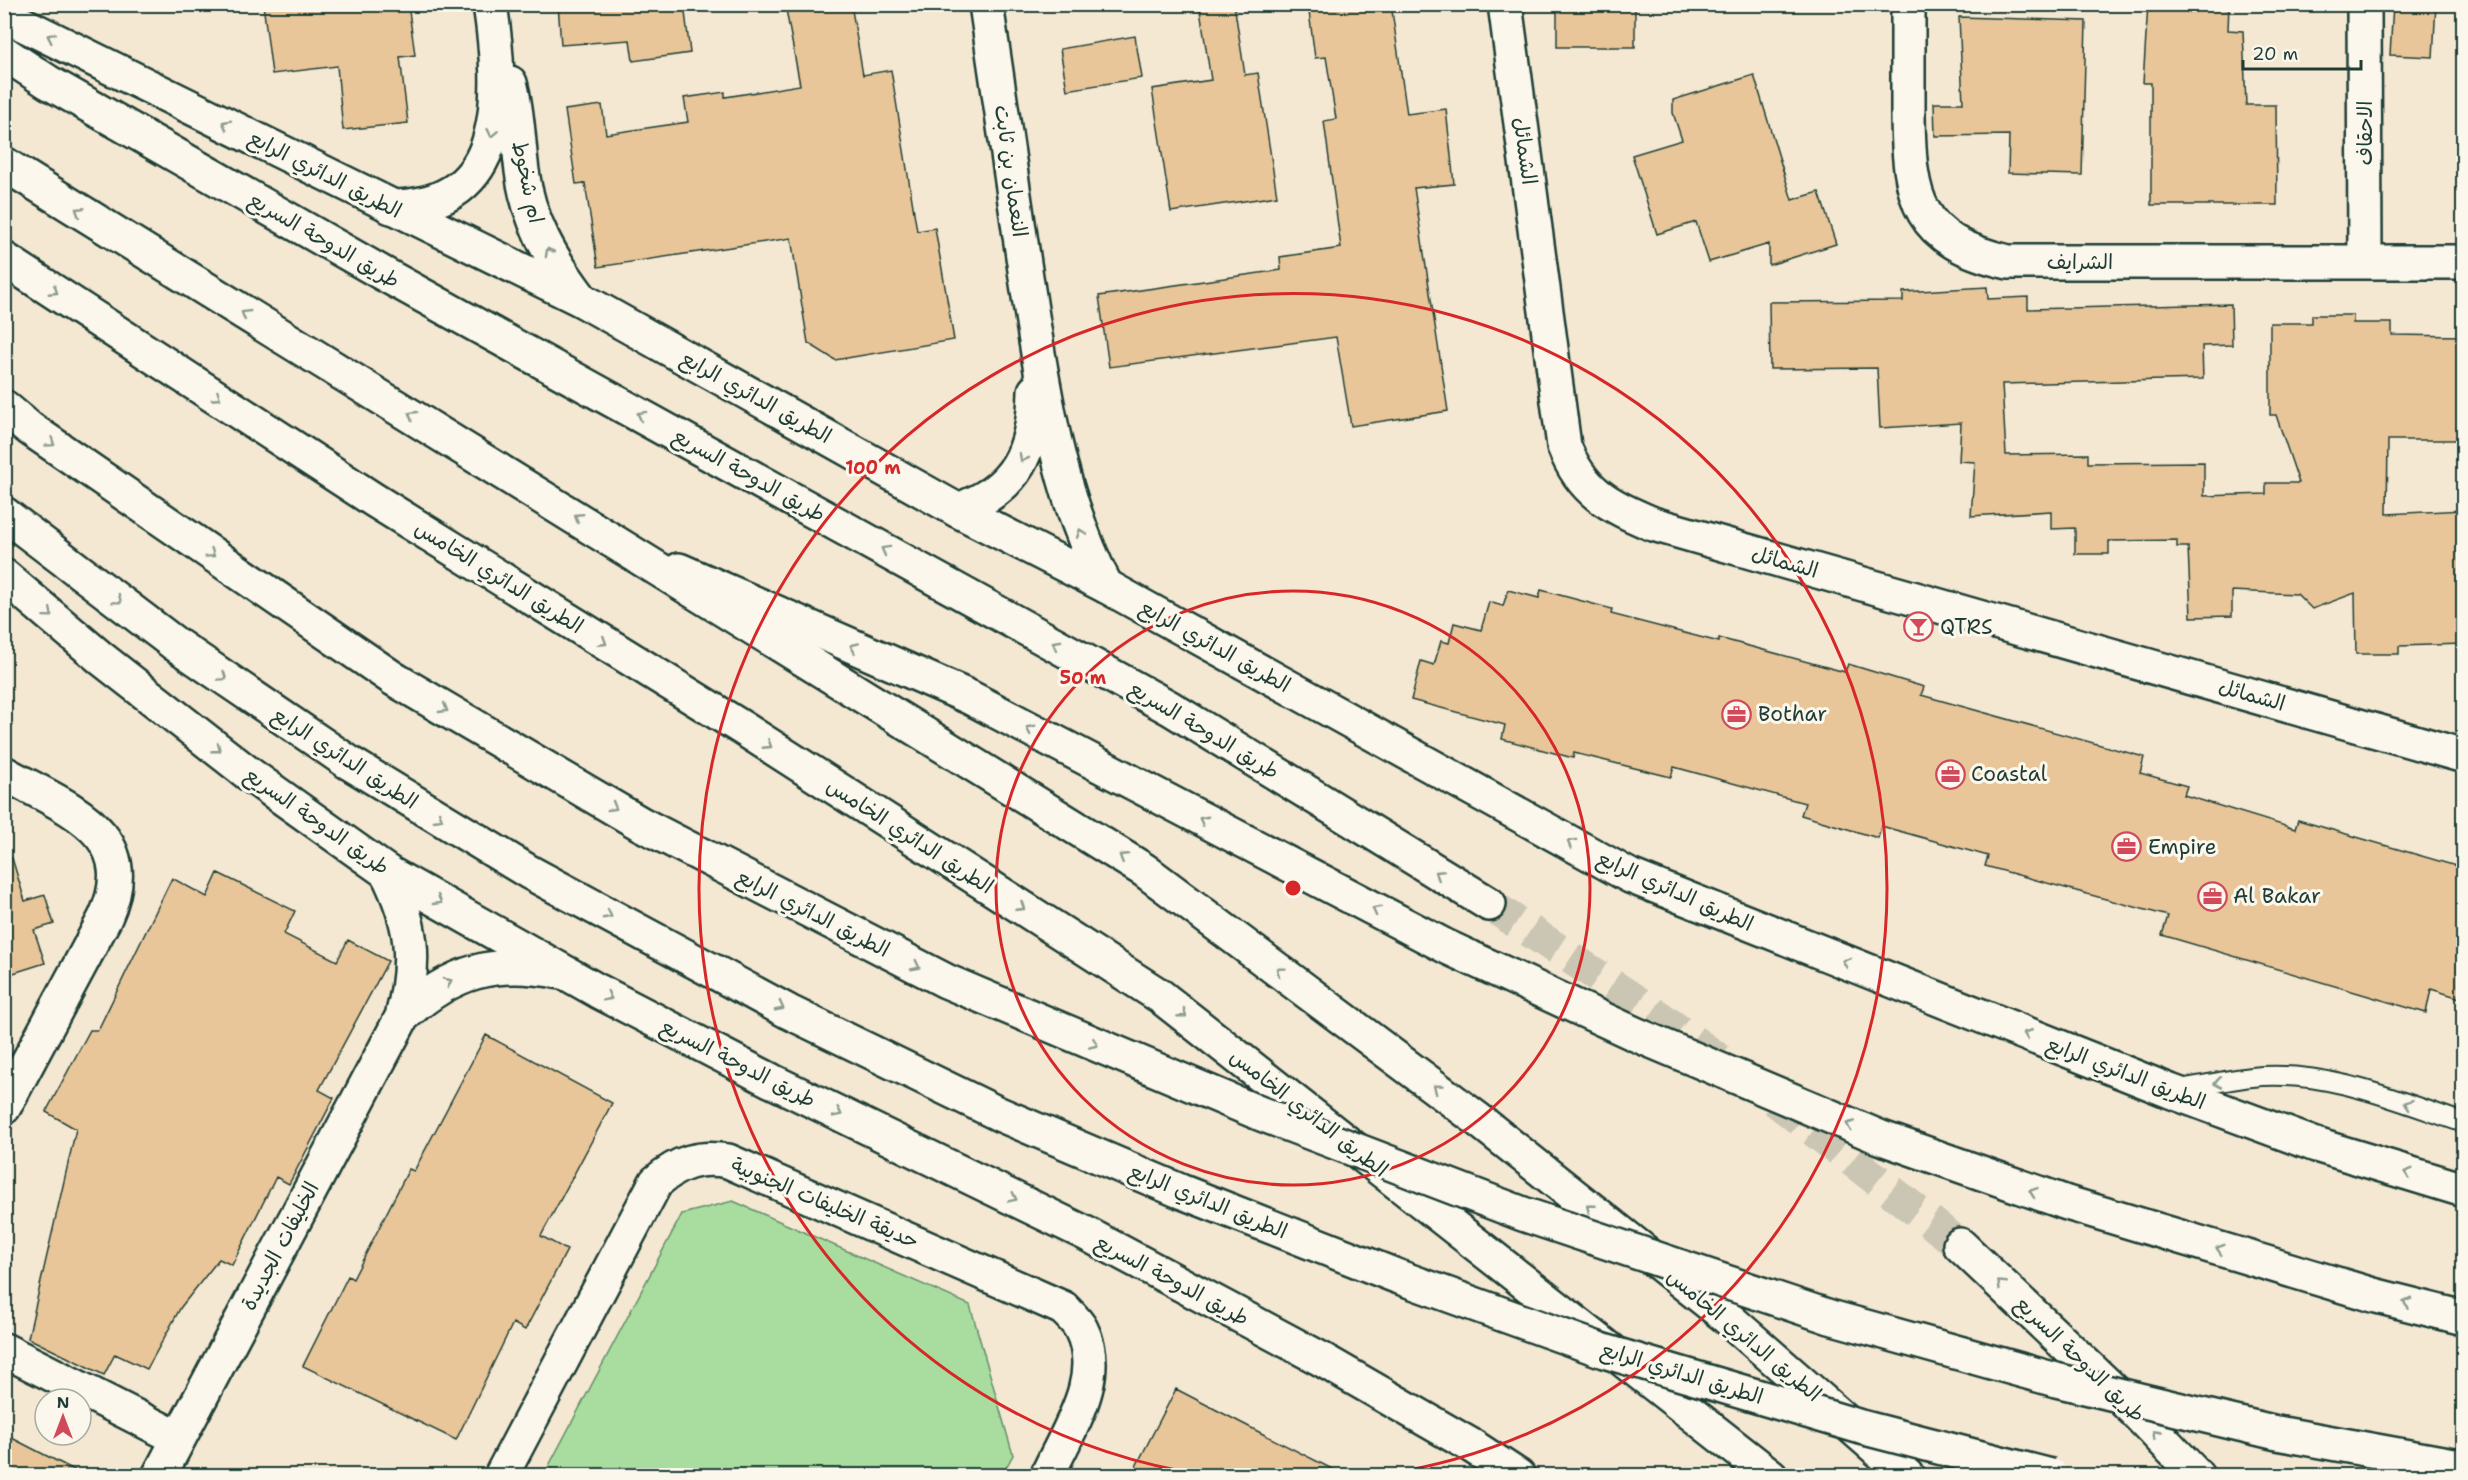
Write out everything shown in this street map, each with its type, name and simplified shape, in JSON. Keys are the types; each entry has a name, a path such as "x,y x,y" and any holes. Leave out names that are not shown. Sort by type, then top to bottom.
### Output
{"main road":[{"name":"ام شخوط","path":"391,207 412,207 433,202 453,193 469,179 482,162 495,122 498,54 490,4"},
{"name":"النعمان بن ثابت","path":"986,4 1035,338 1067,492 1087,551 1106,586"},
{"name":"الشمائل","path":"1505,4 1564,446 1572,467 1587,488 1614,507 1653,524 2463,756"},
{"name":"الشرايف","path":"1908,4 1909,165 1915,194 1929,221 1951,242 1977,255 2008,262 2463,262"},
{"name":"الاحقاف","path":"2364,4 2365,262"},
{"name":"الطريق الدائري الرابع","path":"4,15 582,300 957,510 1106,586 1630,876 2170,1091 2316,1145 2463,1190"},
{"name":"طريق الدوحة السريع","path":"4,53 48,82 382,273 1170,708 1489,904"},
{"name":"ام شخوط","path":"498,54 512,91 522,174 530,208 543,241 560,272 582,300"},
{"path":"4,164 628,548 969,697 1446,947 1635,1034 1879,1137 2067,1203 2373,1295 2463,1318"},
{"name":"الطريق الدائري الخامس","path":"4,259 374,500 734,723 1160,996 1771,1476"},
{"name":"النعمان بن ثابت","path":"957,510 974,504 1001,486 1024,458 1035,419 1035,338"},
{"name":"الطريق الدائري الرابع","path":"4,407 29,428 394,679 641,824 946,981 1258,1113 1522,1214 1830,1317 2056,1380 2277,1433 2463,1467"},
{"name":"الطريق الدائري الرابع","path":"4,514 175,644 348,762 529,872 789,1012 999,1114 1191,1196 1399,1277 1604,1351 1861,1427 2051,1476"},
{"name":"الطريق الدائري الخامس","path":"628,548 1144,870 1495,1132 1723,1314 1908,1476"},
{"name":"طريق الدوحة السريع","path":"4,576 102,659 249,774 387,872 561,972 772,1081 1087,1234 1321,1359 1472,1446 1518,1476"},
{"path":"4,773 96,828 110,848 117,872 115,896 105,918 4,1107"},
{"name":"الخليفات الجديدة","path":"159,1476 402,1017 410,988 412,958 409,928 401,899 387,872"},
{"name":"الخليفات الجديدة","path":"402,1017 423,997 447,981 474,971 532,966 561,972"},
{"name":"حديقة الخليفات الجنوبية","path":"501,1476 656,1182 672,1168 690,1161 709,1158 728,1161 1063,1308 1081,1328 1090,1353 1090,1380 1047,1476"},
{"name":"طريق الدوحة السريع","path":"1960,1245 2135,1411 2197,1476"},
{"path":"4,1350 178,1438"},
{"path":"1472,1446 1498,1476"}],"lane":[{"path":"2170,1091 2261,1076 2307,1078 2353,1085 2463,1123"}],"green space":[{"path":"733,1201 970,1305 1013,1455 1002,1475 544,1475 682,1214"}],"building":[{"path":"263,4 408,4 415,55 400,57 408,123 343,130 337,66 272,74"},
{"path":"558,4 684,4 690,53 633,61 630,40 561,45"},
{"path":"785,4 851,4 863,75 891,70 917,231 935,228 954,340 835,360 808,343 791,238 598,267 585,183 576,184 565,110 602,105 606,134 688,122 684,98 725,92 725,97 800,85"},
{"path":"1199,4 1234,4 1245,75 1258,73 1277,196 1171,212 1152,89 1211,80"},
{"path":"1308,4 1391,4 1407,114 1446,109 1454,184 1414,188 1448,411 1351,426 1336,337 1109,367 1099,296 1281,270 1280,257 1341,248 1324,121 1336,119 1326,57 1315,58"},
{"path":"1557,4 1635,4 1635,47 1557,47"},
{"path":"2148,4 2229,4 2228,30 2243,31 2246,105 2276,105 2277,205 2151,205 2151,83 2143,83"},
{"path":"2393,4 2436,4 2433,57 2390,55"},
{"path":"1959,17 2086,21 2082,175 2008,173 2009,135 1935,136 1934,103 1963,103"},
{"path":"1135,36 1142,78 1067,90 1060,49"},
{"path":"1754,75 1792,200 1819,192 1836,244 1769,265 1769,244 1709,262 1696,222 1657,234 1632,155 1682,140 1673,113 1673,100"},
{"path":"1987,287 1988,299 2028,297 2028,309 2231,304 2232,345 2202,346 2203,379 2002,384 2006,455 2088,454 2088,463 2204,462 2204,496 2266,494 2266,483 2299,483 2276,415 2270,415 2270,323 2312,323 2312,315 2353,315 2353,323 2392,323 2392,335 2463,336 2463,440 2388,440 2387,514 2463,510 2463,644 2399,646 2399,654 2356,654 2355,593 2312,609 2297,594 2232,591 2232,616 2191,617 2188,547 2177,547 2177,540 2109,541 2109,554 2075,554 2075,528 2051,529 2051,511 1971,516 1975,462 1959,461 1961,423 1880,428 1877,368 1770,369 1769,302 1903,301 1903,292"},
{"path":"1508,590 1539,598 1541,590 1612,609 1611,614 1719,642 1719,638 1845,672 1848,664 1924,687 1921,695 2144,757 2140,773 2187,786 2184,795 2295,829 2298,820 2463,868 2463,999 2431,989 2426,1013 2162,935 2168,916 1985,866 1988,856 1881,826 1878,838 1801,815 1805,803 1674,767 1671,777 1574,753 1573,758 1502,739 1505,725 1411,700 1421,661 1434,665 1441,641 1449,643 1454,623 1481,630 1489,602 1503,606"},
{"path":"12,858 25,901 45,895 54,924 34,930 45,963 4,976 4,859"},
{"path":"218,873 295,911 284,934 337,961 348,940 388,961 319,1090 334,1098 289,1184 276,1177 232,1265 219,1259 181,1307 147,1369 115,1354 104,1375 28,1338 76,1129 46,1112 90,1030 98,1030 172,878 207,897"},
{"path":"486,1035 612,1103 541,1236 567,1250 525,1330 513,1323 456,1440 303,1366 348,1276 353,1279 409,1169 414,1171"},
{"path":"1176,1389 1259,1432 1346,1476 1131,1476"},
{"path":"4,1434 86,1476 4,1476"}],"tunnel":[{"path":"1489,904 1651,1011 1728,1066"},
{"path":"1775,1100 1960,1245"}],"place":[{"name":"QTRS","path":"1919,627"},
{"name":"Bothar","path":"1737,714"},
{"name":"Coastal","path":"1950,774"},
{"name":"Empire","path":"2127,847"},
{"name":"Al Bakar","path":"2212,896"}]}
